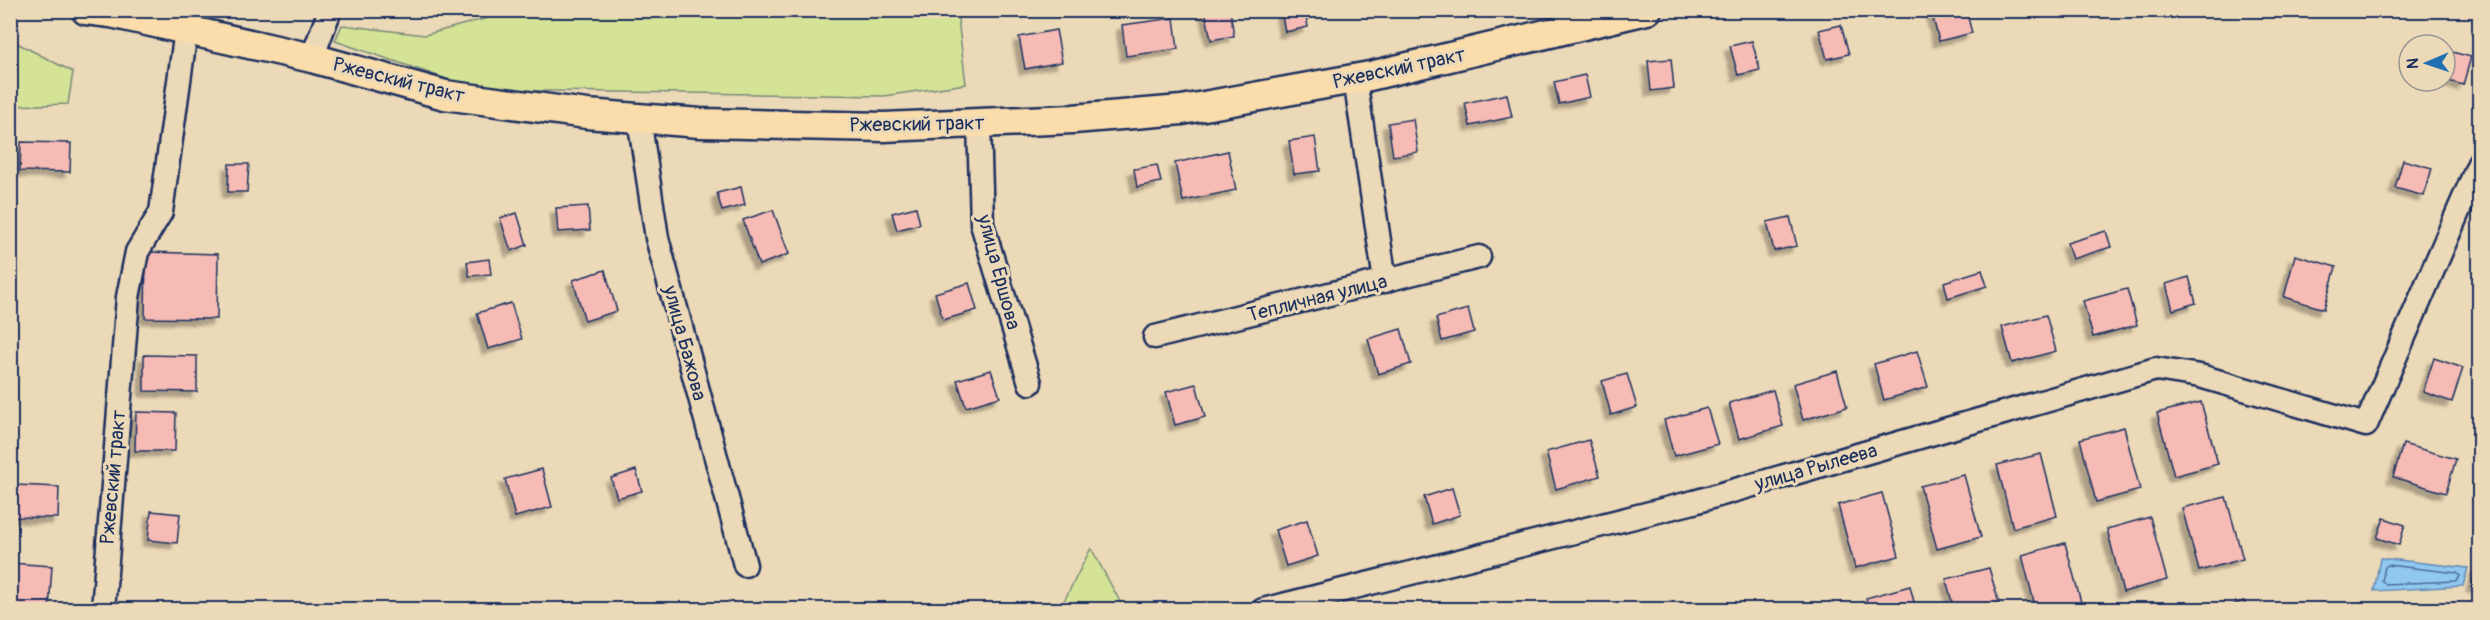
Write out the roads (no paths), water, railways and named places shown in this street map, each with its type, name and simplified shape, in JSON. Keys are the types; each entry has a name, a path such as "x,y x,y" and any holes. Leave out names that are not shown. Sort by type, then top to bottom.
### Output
{"main road":[{"name":"Ржевский тракт","path":"103,11 312,58 445,95 587,114 700,123 884,127 1073,119 1182,110 1355,79 1647,10"}],"street":[{"path":"312,58 330,10"},
{"name":"Ржевский тракт","path":"103,609 128,297 137,252 161,212 186,30"},
{"path":"1355,79 1385,281"},
{"name":"улица Бажова","path":"639,118 657,238 745,564"},
{"name":"улица Ершова","path":"979,123 982,224 1030,383"},
{"name":"улица Рылеева","path":"1263,609 1694,501 2157,369 2200,376 2366,425 2480,161"},
{"name":"Тепличная улица","path":"1155,337 1479,257"}],"water":[{"path":"2380,558 2468,568 2463,586 2374,591"}]}
